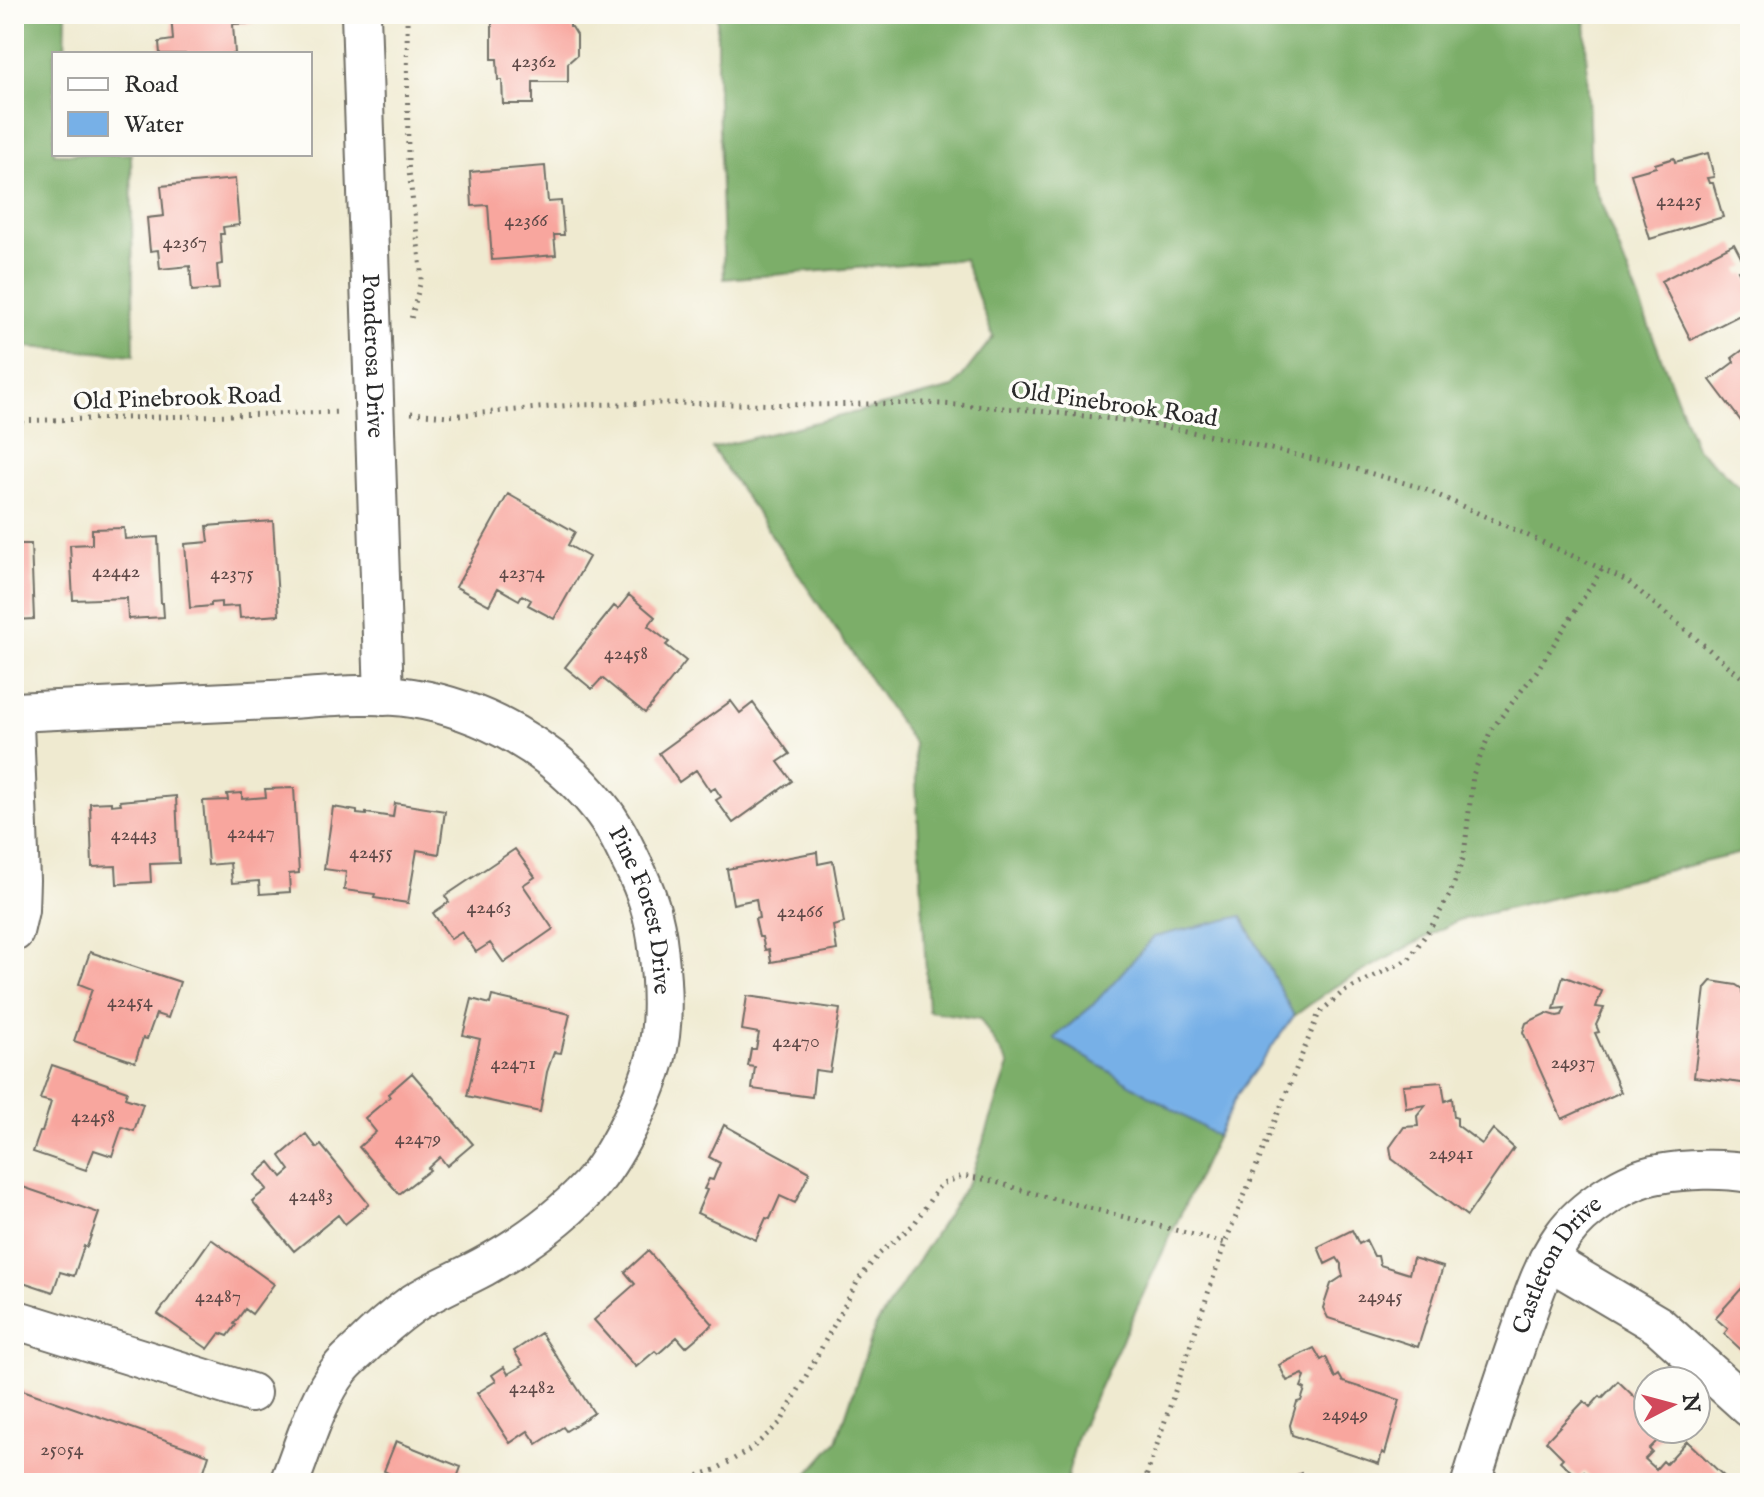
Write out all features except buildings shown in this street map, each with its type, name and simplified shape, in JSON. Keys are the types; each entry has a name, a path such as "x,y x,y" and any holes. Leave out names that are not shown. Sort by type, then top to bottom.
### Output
{"street":[{"name":"Ponderosa Drive","path":"361,14 384,696"},
{"name":"Pine Forest Drive","path":"14,712 384,696 429,701 458,709 493,723 531,744 563,768 600,806 645,890 656,931 662,985 656,1056 629,1127 590,1186 559,1214 521,1244 413,1304 377,1332 340,1368 319,1405 289,1483"},
{"path":"14,724 20,880 19,910 14,932"},
{"name":"Castleton Drive","path":"1471,1483 1535,1292 1548,1260 1565,1234 1589,1210 1623,1186 1657,1174 1727,1169 1750,1173"},
{"path":"1548,1260 1658,1325 1750,1408"},
{"path":"14,1319 251,1393"}],"path":[{"path":"407,14 408,163 421,269 410,325"},
{"name":"Old Pinebrook Road","path":"410,413 448,416 573,405 660,403 925,403 1140,422 1233,440 1422,488 1602,569 1627,581 1750,684"},
{"name":"Old Pinebrook Road","path":"14,421 341,412"},
{"path":"1144,1483 1225,1243 1319,1013 1343,992 1409,959 1435,921 1450,894 1464,856 1473,775 1491,730 1536,672 1602,569"},
{"path":"675,1483 715,1470 751,1449 781,1422 859,1279 878,1255 914,1224 940,1185 962,1176 989,1180 1225,1243"}],"green space":[{"path":"14,14 66,14 65,52 52,52 52,156 131,156 134,355 14,346"},
{"path":"717,14 1585,14 1591,177 1696,447 1750,497 1750,851 1456,921 1334,987 1294,1016 1242,916 1092,1006 1054,1038 1217,1136 1077,1436 1066,1483 800,1483 837,1441 875,1327 971,1178 1009,1065 980,1019 928,1011 914,744 712,448 953,388 993,337 964,259 724,279"}],"water":[{"path":"1242,916 1294,1016 1237,1095 1217,1136 1054,1038 1092,1006 1154,937"}]}
